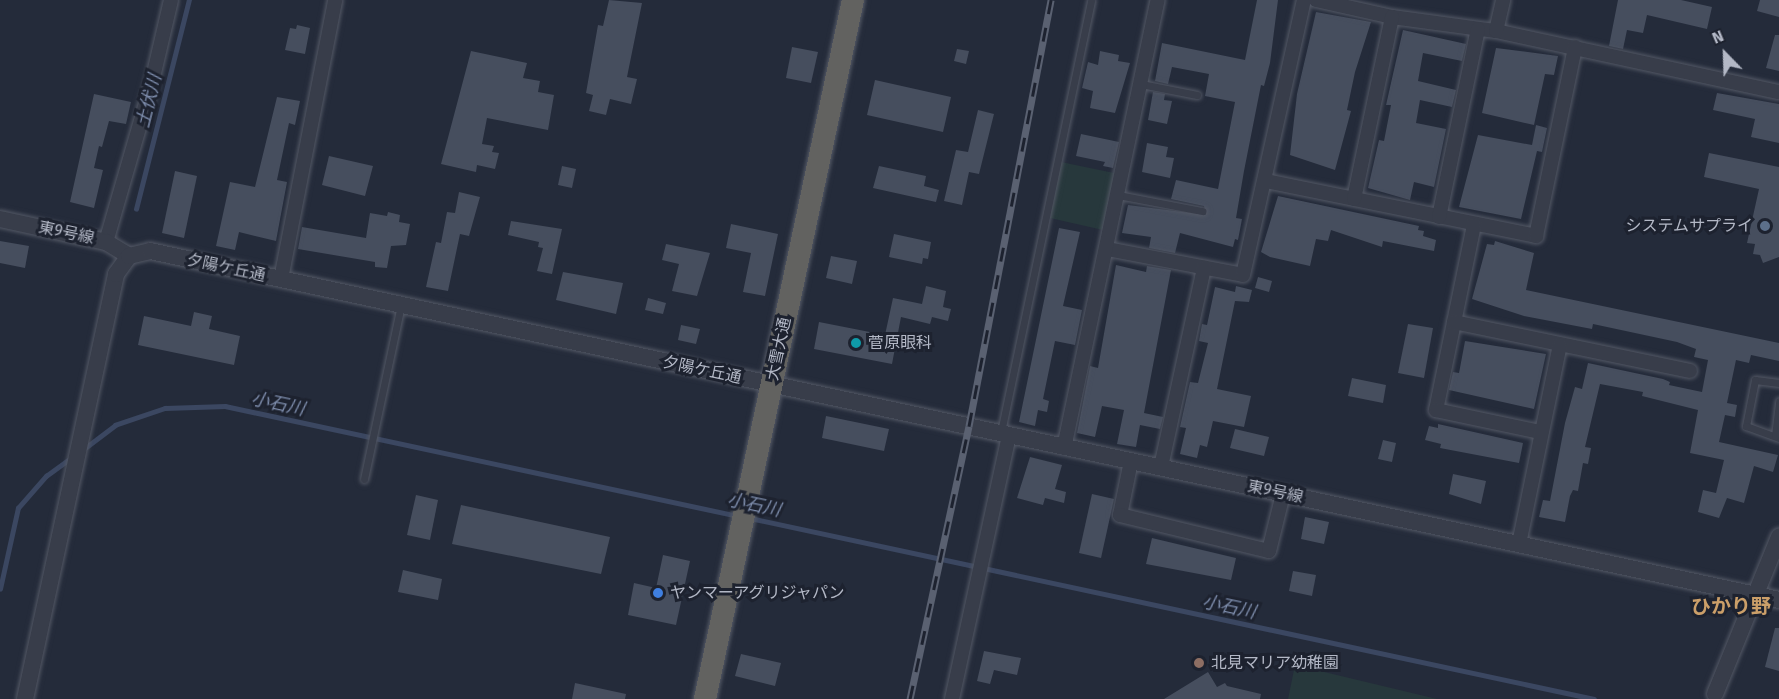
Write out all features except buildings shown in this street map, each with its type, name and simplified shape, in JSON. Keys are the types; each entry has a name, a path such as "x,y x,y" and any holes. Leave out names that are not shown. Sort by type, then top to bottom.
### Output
{"highway":[{"name":"大雪大通","path":"705,699 853,0"}],"street":[{"path":"106,242 152,86 171,0"},
{"path":"281,279 335,0"},
{"path":"1064,448 1158,0"},
{"path":"1107,249 1243,275 1266,181 1304,0"},
{"path":"1316,0 1392,17 1496,31 1779,92"},
{"path":"1496,31 1503,0"},
{"path":"1354,199 1392,17"},
{"path":"1439,217 1478,29"},
{"path":"1266,181 1536,236 1575,47"},
{"name":"東9号線","path":"0,219 106,242 129,255"},
{"path":"1474,225 1436,410 1540,432"},
{"name":"夕陽ケ丘通","path":"129,255 150,251 771,384"},
{"path":"25,699 116,274 129,255"},
{"path":"1161,467 1204,268"},
{"path":"1454,322 1690,371"},
{"path":"1519,544 1540,432 1560,345"},
{"name":"東9号線","path":"771,384 1779,600"},
{"path":"952,699 986,542 1005,435"},
{"path":"1131,461 1120,515 1269,550 1283,494"},
{"path":"1714,697 1779,537"}],"lane":[{"path":"1005,435 1091,0"},
{"path":"1141,84 1197,95"},
{"path":"1118,195 1202,211"},
{"path":"364,479 401,305"},
{"path":"1779,383 1755,380 1746,426 1777,437 1779,401"}],"shaded area":[{"path":"1061,162 1114,173 1103,230 1050,218"},
{"path":"1295,665 1437,699 1288,699"}],"waterway":[{"name":"土伏川","path":"136,209 189,0"},
{"name":"小石川","path":"85,448 115,425 165,408 225,406 738,516"},
{"name":"小石川","path":"0,589 18,508 46,476 71,458"},
{"name":"小石川","path":"750,518 1594,699"}],"railway":[{"path":"910,699 969,426 1051,0"}],"place":[{"name":"システムサプライ","path":"1765,226"},
{"name":"菅原眼科","path":"856,343"},
{"name":"ヤンマーアグリジャパン","path":"658,593"},
{"name":"北見マリア幼稚園","path":"1199,663"}],"district":[{"name":"ひかり野","path":"1731,606"}]}
